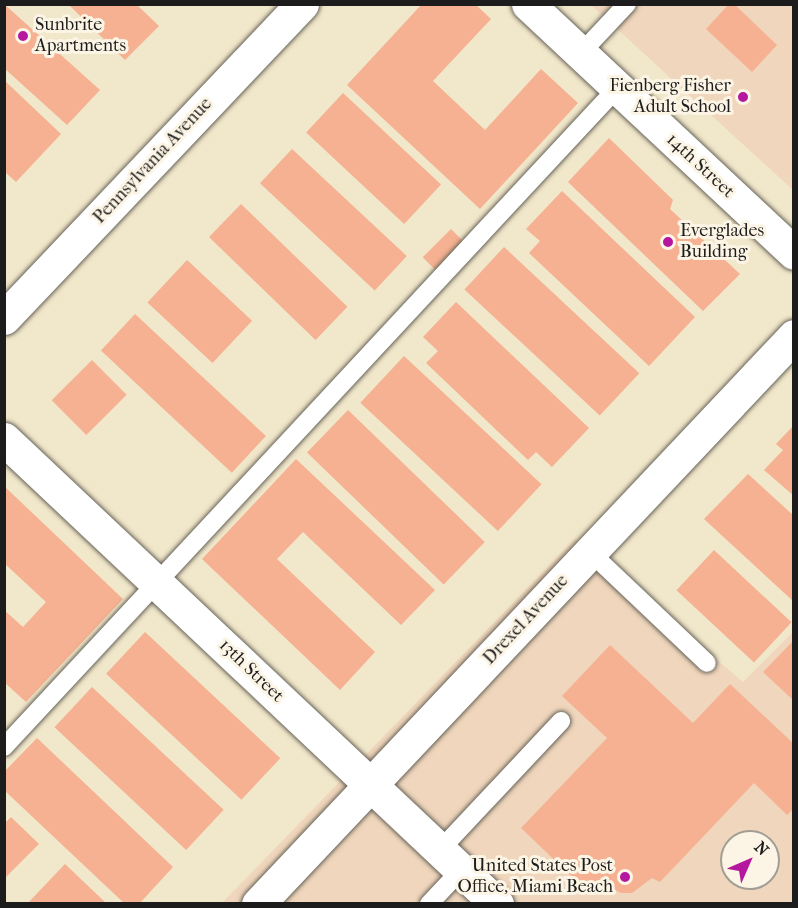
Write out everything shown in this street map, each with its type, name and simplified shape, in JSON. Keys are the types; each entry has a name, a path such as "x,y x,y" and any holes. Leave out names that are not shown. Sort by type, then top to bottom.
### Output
{"street":[{"name":"Pennsylvania Avenue","path":"4,318 302,4"},
{"name":"14th Street","path":"528,4 794,253"},
{"name":"Drexel Avenue","path":"258,903 794,336"},
{"name":"13th Street","path":"4,439 497,903"}],"lane":[{"path":"580,54 627,4"},
{"path":"4,747 158,584 616,88"},
{"path":"590,552 707,663"},
{"path":"429,903 451,860 561,721"}],"shaded area":[{"name":"Fienberg Fisher Adult School","path":"591,5 793,5 793,190"},
{"path":"575,539 743,682 793,632 793,903 221,904"}],"building":[{"name":"Sunbrite Apartments","path":"4,4 100,90 67,125 4,68"},
{"name":"Sunbrite Apartments","path":"68,4 136,4 159,26 125,60"},
{"path":"422,4 475,4 491,19 433,81 485,130 541,69 578,103 480,209 347,85"},
{"path":"729,4 734,4 777,45 752,72 706,29"},
{"path":"4,80 61,134 16,182 4,171"},
{"path":"343,93 441,184 404,224 306,132"},
{"name":"Everglades Building","path":"609,138 673,200 670,209 740,274 703,311 568,182"},
{"path":"292,149 407,256 375,290 260,183"},
{"path":"562,191 695,317 649,366 529,253 540,241 526,229"},
{"path":"241,204 347,307 316,340 209,237"},
{"path":"451,229 464,242 435,270 423,257"},
{"path":"504,247 639,373 600,416 464,289"},
{"path":"187,260 252,321 213,363 147,302"},
{"path":"456,302 589,428 552,467 536,452 528,460 426,363 438,351 423,337"},
{"path":"135,314 266,436 232,473 101,351"},
{"path":"404,356 541,484 498,531 360,403"},
{"path":"92,360 127,395 86,435 52,400"},
{"path":"348,410 485,542 444,584 307,452"},
{"path":"794,425 794,496 764,470 783,450 776,444"},
{"path":"296,459 435,590 401,625 303,532 277,559 375,652 340,690 202,559"},
{"path":"748,474 794,516 794,602 704,519"},
{"path":"4,486 123,599 26,702 4,682 4,610 23,627 46,602 4,563"},
{"path":"714,550 792,622 754,663 676,590"},
{"path":"145,632 280,758 241,800 106,674"},
{"path":"794,640 794,701 763,672"},
{"path":"610,645 693,723 730,684 794,744 794,808 787,815 754,783 660,882 652,878 632,893 621,893 600,882 590,894 521,828 607,738 562,696"},
{"path":"92,687 224,810 186,850 54,727"},
{"path":"37,738 173,867 139,904 125,904 4,790 4,772"},
{"path":"11,817 39,844 4,879 4,824"},
{"path":"65,864 107,904 27,904"}],"place":[{"name":"Sunbrite Apartments","path":"23,36"},
{"name":"Fienberg Fisher Adult School","path":"743,97"},
{"name":"Everglades Building","path":"668,242"},
{"name":"United States Post Office, Miami Beach","path":"625,877"}]}
